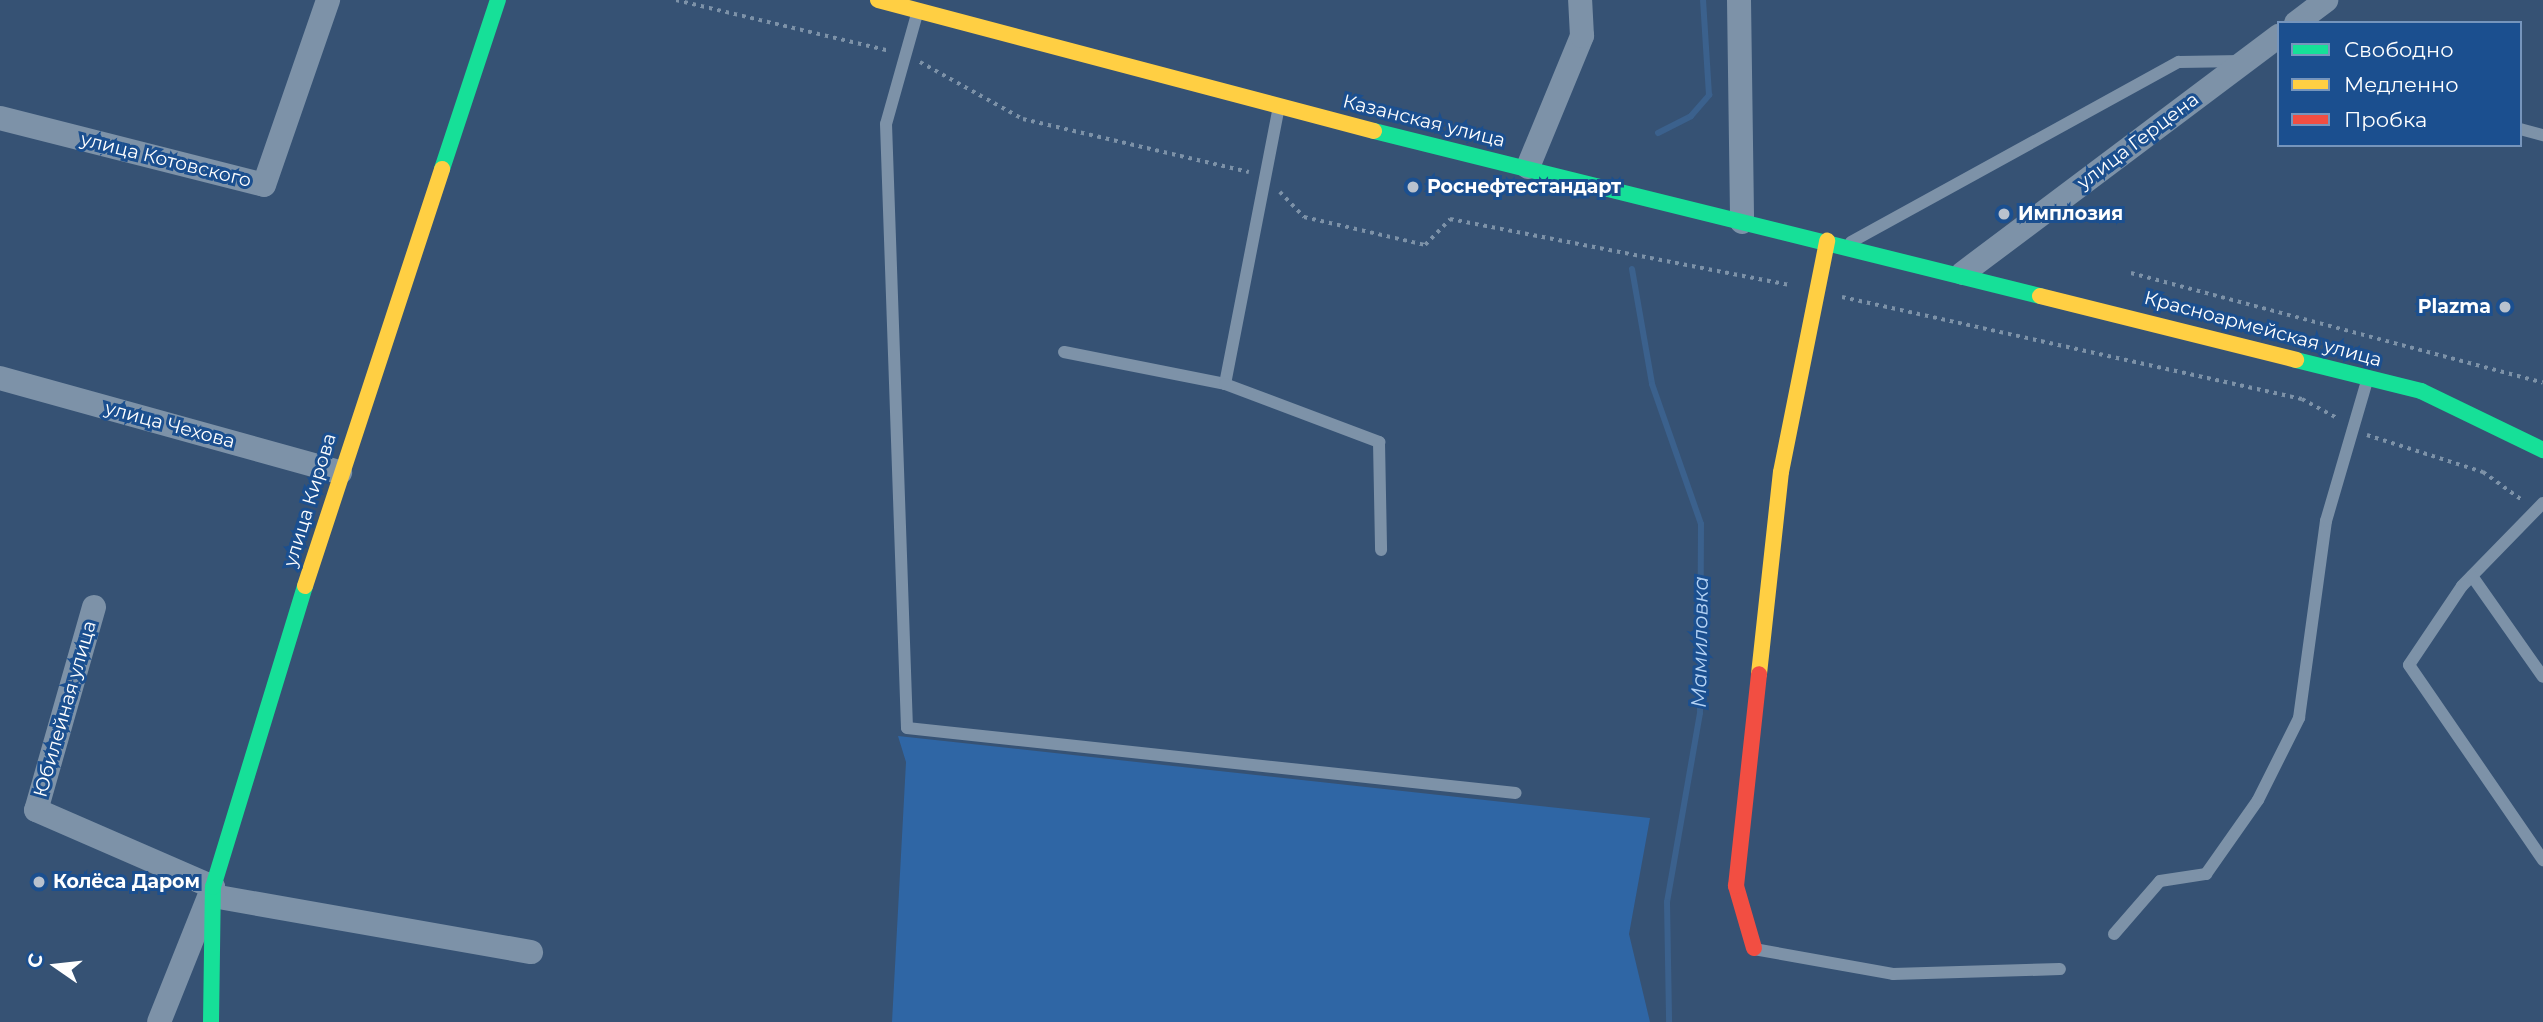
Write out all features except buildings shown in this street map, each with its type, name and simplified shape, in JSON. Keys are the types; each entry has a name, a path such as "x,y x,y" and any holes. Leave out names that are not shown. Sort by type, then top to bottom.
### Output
{"street":[{"name":"улица Котовского","path":"0,118 264,185 328,0"},
{"name":"улица Кирова","path":"211,1022 213,891 340,472 498,0"},
{"name":"Казанская улица","path":"878,0 1279,107 1742,222 1963,273"},
{"path":"1528,167 1582,36 1580,0"},
{"path":"1739,0 1742,222"},
{"path":"2299,21 2326,0"},
{"name":"улица Герцена","path":"1963,273 2277,37"},
{"path":"1754,948 1736,886 1781,472 1827,241"},
{"name":"Красноармейская улица","path":"1963,273 2421,391 2543,450"},
{"name":"улица Чехова","path":"0,378 340,472"},
{"name":"Юбилейная улица","path":"94,607 36,810 213,891"},
{"path":"159,1022 213,891 531,952"}],"lane":[{"path":"918,10 886,124 907,728 1516,793"},
{"path":"1844,245 2179,62 2245,61"},
{"path":"1225,384 1279,107"},
{"path":"2522,130 2543,135"},
{"path":"1063,352 1225,384 1379,442 1381,550"},
{"path":"2114,933 2160,881 2206,874 2258,800 2299,718 2326,521 2368,378"},
{"path":"2539,508 2472,576 2409,666 2543,860"},
{"path":"2472,576 2543,677"},
{"path":"1754,948 1893,974 2060,969"}],"path":[{"path":"676,0 906,55 1023,119 1265,176 1304,218 1426,245 1450,219 1817,291 2302,399 2354,427 2483,472 2539,508"},
{"path":"2131,273 2543,383"}],"shaded area":[{"path":"898,736 1650,818 1629,934 1650,1022 892,1022 906,762"}],"waterway":[{"path":"1658,133 1691,116 1709,95 1703,0"},
{"name":"Мамиловка","path":"1632,269 1652,384 1701,524 1700,713 1667,902 1669,1022"}],"traffic: fast":[{"path":"442,169 498,0"},
{"path":"1374,131 2040,296"},
{"path":"2296,360 2421,391 2543,450"},
{"path":"211,1022 213,887 305,586"}],"traffic: slow":[{"path":"878,0 1374,131"},
{"path":"305,586 442,169"},
{"path":"1759,674 1781,472 1827,241"},
{"path":"2040,296 2296,360"}],"traffic: jam":[{"path":"1754,948 1736,886 1759,674"}],"place":[{"name":"Роснефтестандарт","path":"1413,187"},
{"name":"Имплозия","path":"2004,214"},
{"name":"Plazma","path":"2505,307"},
{"name":"Колёса Даром","path":"39,882"}]}
